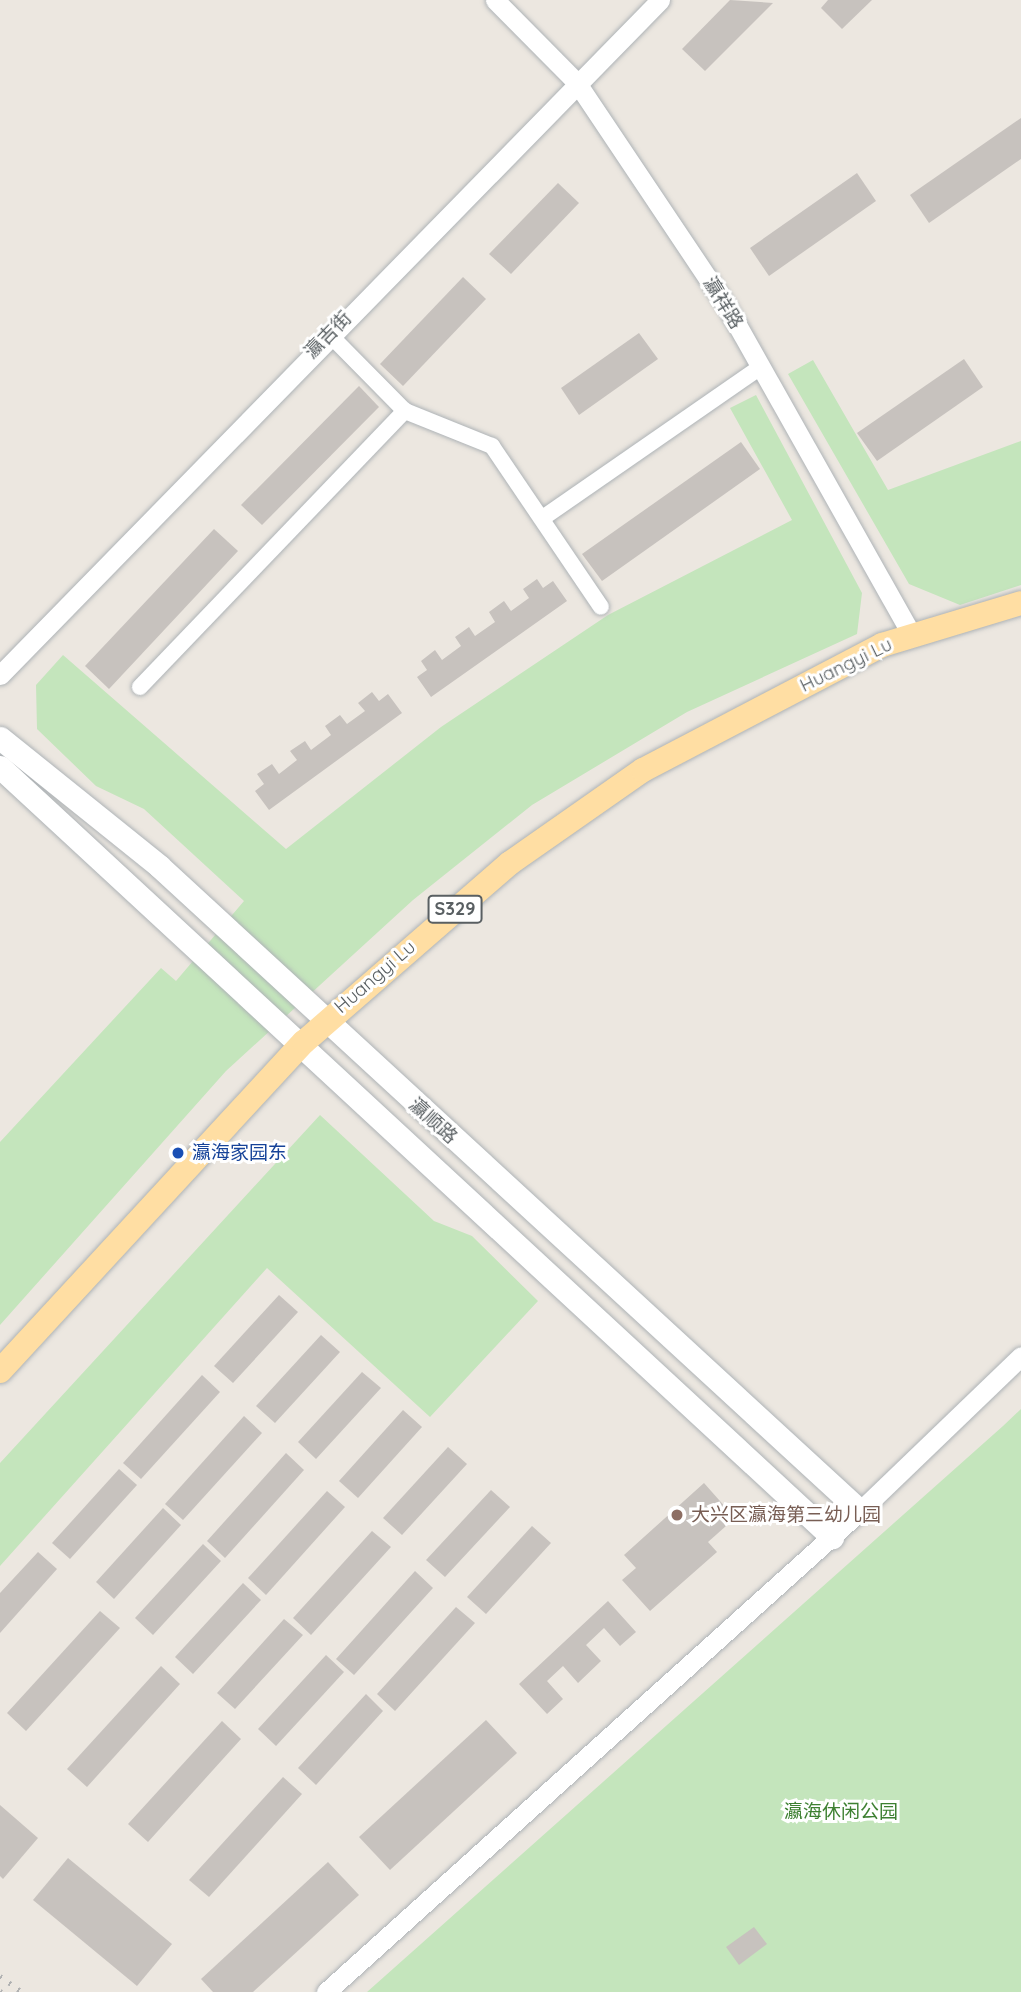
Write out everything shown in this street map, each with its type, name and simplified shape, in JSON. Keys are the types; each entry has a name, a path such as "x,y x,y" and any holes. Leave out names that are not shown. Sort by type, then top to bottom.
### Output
{"main road":[{"name":"Huangyi Lu","path":"0,1371 304,1042 510,863 643,770 911,634 1021,603"},
{"name":"瀛顺路","path":"0,738 159,866 860,1511"},
{"name":"瀛顺路","path":"0,767 304,1042 832,1537"}],"street":[{"name":"瀛祥路","path":"495,0 577,83 761,367 911,634"},
{"name":"瀛吉街","path":"0,675 329,334 660,0"},
{"path":"329,334 405,411 492,446 544,517 601,607"},
{"path":"544,517 761,367"},
{"path":"140,687 405,411"},
{"path":"326,1992 832,1537 1021,1356"}],"green space":[{"path":"813,360 888,490 1021,441 1021,585 960,605 909,584 788,374"},
{"path":"756,395 862,593 857,634 687,712 532,805 413,900 226,1071 0,1325 0,1142 161,968 176,981 244,901 144,809 96,786 37,729 36,685 63,655 286,849 441,727 608,615 792,520 730,408"},
{"path":"320,1115 434,1221 472,1236 538,1301 430,1417 267,1268 0,1566 0,1463"},
{"name":"瀛海休闲公园","path":"1021,1409 1021,1992 367,1992 1003,1426"}],"building":[{"path":"730,0 773,3 705,71 682,49"},
{"path":"828,0 872,0 842,29 821,8"},
{"path":"1021,118 1021,159 929,223 910,195"},
{"path":"857,173 876,201 769,276 750,248"},
{"path":"558,183 579,203 511,274 489,254"},
{"path":"463,277 486,299 403,386 380,364"},
{"path":"639,333 658,359 579,415 561,388"},
{"path":"964,359 983,387 877,461 857,433"},
{"path":"359,386 379,407 262,525 241,505"},
{"path":"741,442 760,469 602,581 582,554"},
{"path":"214,529 238,551 109,689 85,666"},
{"path":"537,579 543,588 553,581 567,601 431,697 417,677 427,670 421,661 435,650 442,660 461,646 455,637 469,627 475,636 495,622 489,612 504,601 511,611 529,598 523,589"},
{"path":"372,692 379,701 388,694 402,713 269,810 255,791 264,784 257,774 272,764 279,774 297,760 290,751 305,741 311,750 331,735 325,726 340,715 347,724 365,711 358,703"},
{"path":"279,1295 298,1312 233,1383 214,1366"},
{"path":"321,1335 340,1352 275,1423 256,1406"},
{"path":"362,1372 381,1388 316,1459 298,1442"},
{"path":"202,1375 220,1392 141,1479 123,1463"},
{"path":"403,1410 422,1427 358,1498 339,1481"},
{"path":"244,1416 262,1433 183,1520 165,1504"},
{"path":"448,1447 467,1464 402,1535 383,1518"},
{"path":"286,1453 304,1470 225,1558 207,1541"},
{"path":"119,1469 137,1485 70,1559 52,1543"},
{"path":"704,1483 735,1518 708,1542 717,1552 650,1611 622,1580 636,1568 624,1555"},
{"path":"491,1490 510,1507 445,1577 426,1560"},
{"path":"327,1491 345,1507 266,1595 248,1578"},
{"path":"163,1508 181,1525 114,1599 96,1582"},
{"path":"532,1526 551,1543 486,1614 467,1597"},
{"path":"372,1531 391,1547 311,1635 293,1618"},
{"path":"203,1544 221,1561 153,1635 135,1618"},
{"path":"38,1552 57,1569 0,1633 0,1593"},
{"path":"415,1571 433,1588 354,1675 336,1659"},
{"path":"243,1583 261,1600 193,1674 175,1657"},
{"path":"608,1601 636,1632 620,1646 604,1628 586,1645 601,1661 578,1683 563,1666 547,1681 563,1699 547,1714 519,1684"},
{"path":"456,1607 475,1623 395,1711 377,1694"},
{"path":"100,1611 120,1628 26,1731 7,1713"},
{"path":"284,1619 303,1635 235,1709 217,1693"},
{"path":"326,1655 344,1672 276,1746 258,1729"},
{"path":"161,1666 180,1684 87,1787 67,1769"},
{"path":"366,1694 383,1711 316,1785 298,1768"},
{"path":"486,1720 517,1753 390,1870 359,1837"},
{"path":"222,1721 241,1739 148,1842 128,1824"},
{"path":"283,1777 302,1794 209,1897 189,1880"},
{"path":"0,1805 38,1838 3,1879 0,1876"},
{"path":"68,1858 172,1944 137,1986 33,1900"},
{"path":"328,1862 359,1895 253,1992 213,1992 201,1979"},
{"path":"754,1927 767,1944 739,1965 726,1947"}],"railway":[{"path":"0,1976 22,1992"}],"place":[{"name":"瀛海家园东","path":"178,1153"},
{"name":"大兴区瀛海第三幼儿园","path":"677,1515"}]}
